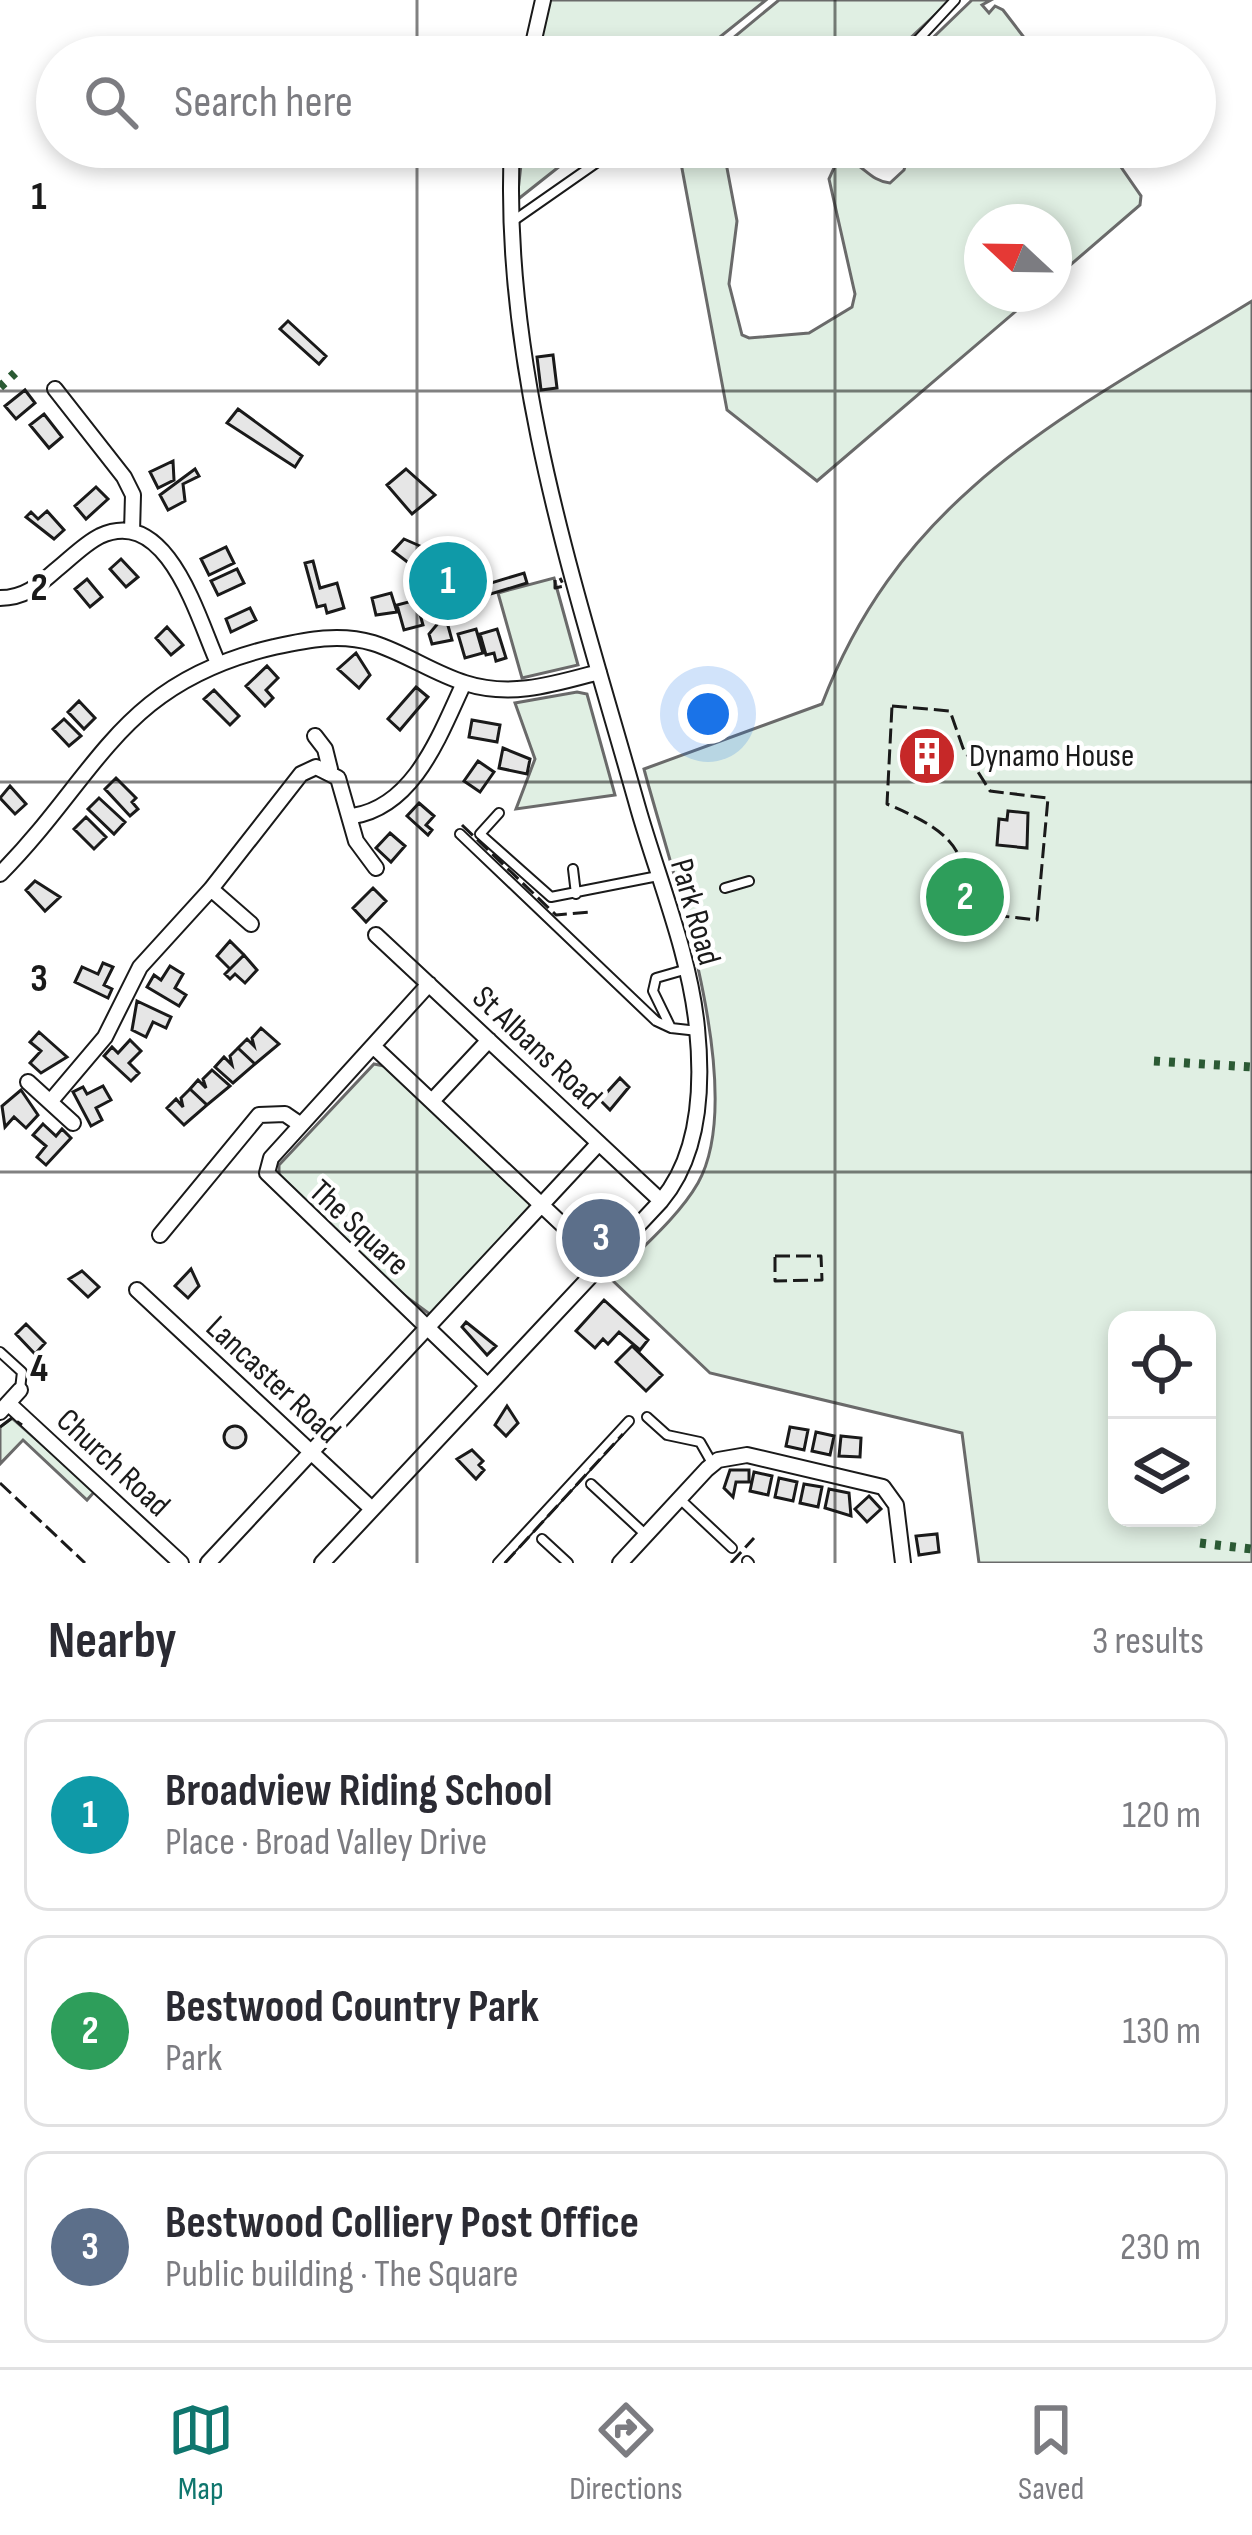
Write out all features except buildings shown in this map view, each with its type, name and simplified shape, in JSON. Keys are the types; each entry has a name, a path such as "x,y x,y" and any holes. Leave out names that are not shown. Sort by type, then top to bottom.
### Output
{"street":[{"path":"535,36 543,0"},
{"name":"Park Road","path":"322,1563 661,1201 688,1162 694,1130 698,1031 539,439 512,221 512,168"},
{"path":"55,389 124,477 133,495 131,532"},
{"path":"0,598 19,597 36,587 100,536 131,532 162,549 218,663"},
{"path":"0,874 126,721 166,690 218,663 315,639 352,638 464,683 515,691 599,672"},
{"path":"353,816 384,808 397,798 440,736 464,683"},
{"path":"315,736 353,816 361,851 376,868"},
{"path":"440,736 457,744"},
{"path":"50,1102 105,1037 136,973 211,889 301,774 316,766 330,769"},
{"path":"211,889 251,924"},
{"name":"St Albans Road","path":"376,934 661,1201"},
{"name":"The Square","path":"429,984 271,1158 270,1182 488,1386"},
{"path":"432,1101 489,1040"},
{"path":"373,1046 603,1263"},
{"path":"28,1082 74,1123"},
{"path":"160,1235 231,1155 243,1128 260,1115 285,1114 301,1125"},
{"path":"208,1563 598,1143"},
{"path":"167,1198 182,1210"},
{"name":"Lancaster Road","path":"137,1290 372,1509"},
{"path":"4,1407 20,1390"},
{"name":"Church Road","path":"4,1407 181,1563"},
{"path":"630,1559 646,1535 712,1465 747,1455 874,1482 896,1505 903,1563"}],"lane":[{"path":"922,36 955,0"},
{"path":"512,221 589,168"},
{"path":"499,813 480,834 551,897 658,876"},
{"path":"460,834 656,1021 698,1031"},
{"path":"573,869 576,894"},
{"path":"725,888 749,881"},
{"path":"671,1028 652,984 664,974 684,970"},
{"path":"0,1352 22,1372 20,1390"},
{"path":"647,1417 667,1435 700,1442 712,1465"},
{"path":"498,1563 629,1421"},
{"path":"591,1484 646,1535"},
{"path":"680,1498 733,1547"},
{"path":"542,1540 568,1563"}],"green space":[{"path":"548,0 766,0 721,36 540,36"},
{"path":"779,0 951,0 912,36 735,36"},
{"path":"972,0 991,0 982,5 989,13 995,6 1003,10 1023,36 935,36"},
{"path":"521,168 557,168 517,200"},
{"path":"682,168 727,168 737,221 729,284 742,335 749,338 809,333 852,307 855,294 829,179 834,168 861,168 890,183 905,168 1122,168 1141,196 1140,205 1072,264 1072,204 964,204 964,312 1015,312 817,481 727,410"},
{"path":"1252,301 1252,1563 979,1563 962,1433 710,1373 611,1279 690,1196 712,1143 711,1037 686,919 644,769 822,704 856,630 898,567 946,512 999,465 1119,381"},
{"path":"554,578 578,665 522,678 498,593"},
{"path":"587,694 615,795 516,809 535,759 515,703"},
{"path":"374,1064 384,1066 530,1201 530,1209 431,1315 397,1290 279,1175 279,1165"},
{"path":"12,1418 95,1491 87,1500 23,1440 0,1464 0,1427"}],"hedge":[{"path":"0,387 15,373"},
{"path":"1154,1061 1252,1067"},
{"path":"1200,1543 1252,1549"}],"fence":[{"path":"555,580 555,588 564,586 560,578"},
{"path":"892,706 950,711 963,748 990,791 1048,798 1037,920 966,912 964,870 950,842 925,822 887,804 892,706"},
{"path":"462,825 556,915 591,912"},
{"path":"775,1256 821,1256 822,1280 775,1281 775,1256"},
{"path":"0,1427 12,1418 22,1425"},
{"path":"505,1563 623,1434"},
{"path":"0,1483 85,1563"},
{"path":"731,1563 754,1538"}],"place":[{"name":"Broadview Riding School","path":"448,581"},
{"name":"Dynamo House","path":"927,756"},
{"name":"Bestwood Country Park","path":"965,897"},
{"name":"Bestwood Colliery Post Office","path":"601,1238"}]}
